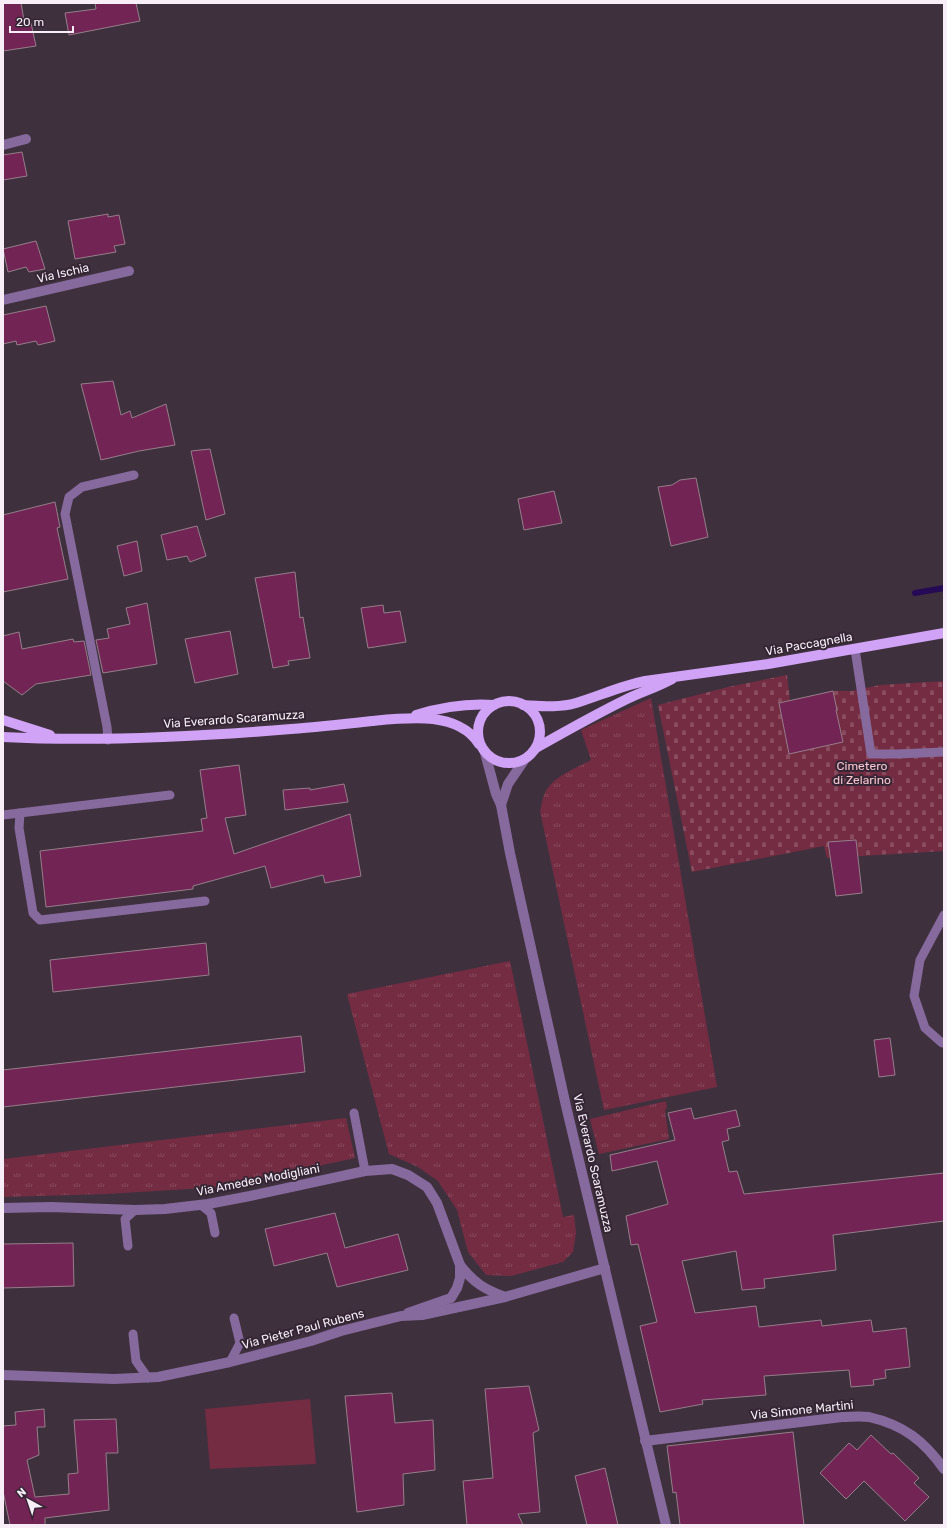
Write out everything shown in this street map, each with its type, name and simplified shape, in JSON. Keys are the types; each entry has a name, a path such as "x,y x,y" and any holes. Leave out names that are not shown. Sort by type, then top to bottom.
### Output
{"main road":[{"name":"Via Paccagnella","path":"523,705 545,707 575,703 626,685 677,676 768,664 944,633"},
{"name":"Via Paccagnella","path":"536,748 557,735 629,698 658,687 677,676"},
{"path":"509,701 523,705 533,713 539,724 540,732 536,748 525,759 517,763 500,762 492,759 485,753 479,744 479,721 494,705 509,701"},
{"name":"Via Everardo Scaramuzza","path":"3,737 108,740 186,737 292,729 411,717 437,709 457,706 484,704 494,705"},
{"name":"Via Everardo Scaramuzza","path":"411,717 446,721 458,725 473,736 479,744"},
{"name":"Via Everardo Scaramuzza","path":"3,720 60,738"}],"street":[{"path":"3,145 26,139"},
{"name":"Via Ischia","path":"3,300 129,271"},
{"name":"Via Everardo Scaramuzza","path":"485,753 496,794 501,805 510,853 566,1106 666,1525"},
{"name":"Via Everardo Scaramuzza","path":"501,805 508,784 525,759"},
{"name":"Via Amedeo Modigliani","path":"3,1208 51,1207 135,1210 165,1209 201,1205 250,1196 365,1170 392,1169 408,1175 427,1188 437,1203 460,1265 480,1286 505,1297"},
{"name":"Via Amedeo Modigliani","path":"401,1316 450,1298 457,1288 460,1278 460,1265"},
{"name":"Via Pieter Paul Rubens","path":"3,1375 114,1379 148,1378 183,1372 230,1362 401,1316 422,1315 505,1297 604,1268"},
{"name":"Via Simone Martini","path":"645,1440 842,1418 868,1417 893,1425 914,1436 934,1455 944,1469"}],"lane":[{"path":"108,740 107,727 65,514 69,497 82,487 134,475"},
{"path":"855,649 870,754 944,752"},
{"path":"3,815 170,795"},
{"path":"20,813 19,828 33,913 40,920 205,901"},
{"path":"942,1043 925,1028 914,996 920,960 944,915"},
{"path":"354,1113 365,1170"},
{"path":"201,1205 211,1213 215,1233"},
{"path":"128,1246 125,1219 135,1210"},
{"path":"230,1362 240,1343 234,1318"},
{"path":"133,1334 136,1361 148,1378"}],"green space":[{"name":"Cimetero di Zelarino","path":"787,675 790,701 833,691 852,691 880,685 944,681 944,851 827,858 824,846 692,872 658,705 728,687"},
{"path":"651,698 717,1087 604,1110 540,811 544,795 553,782 559,777 591,760 581,730"},
{"path":"510,961 563,1217 574,1215 576,1233 573,1252 563,1262 511,1276 486,1275 468,1252 457,1210 438,1181 418,1167 389,1154 347,994"},
{"path":"666,1101 667,1107 665,1111 669,1139 599,1154 590,1119"},
{"path":"346,1118 355,1158 222,1187 106,1194 3,1197 3,1159"},
{"path":"310,1399 316,1464 210,1469 205,1409"}],"building":[{"path":"3,3 21,3 25,26 31,23 36,46 3,51"},
{"path":"95,3 136,3 140,21 69,35 65,13 96,9"},
{"path":"22,152 27,176 3,180 3,155"},
{"path":"108,214 108,217 119,215 125,244 114,246 116,252 75,259 68,221"},
{"path":"36,241 45,269 29,272 26,267 8,272 3,249"},
{"path":"46,306 55,341 38,345 36,341 17,345 16,341 3,344 3,315"},
{"path":"113,381 121,415 130,411 132,418 166,404 175,445 139,451 101,460 81,384"},
{"path":"210,449 225,514 206,520 191,451"},
{"path":"696,478 708,537 671,546 658,487 672,485 680,480"},
{"path":"554,491 562,523 524,530 518,499"},
{"path":"55,502 60,527 57,528 68,579 3,592 3,515"},
{"path":"197,526 206,556 190,562 187,556 167,560 161,535"},
{"path":"137,541 142,571 124,576 117,546"},
{"path":"295,572 300,618 303,617 310,658 288,661 289,665 273,668 255,578"},
{"path":"147,603 157,664 103,673 96,640 109,638 107,629 130,624 126,608"},
{"path":"383,605 384,613 400,611 406,642 368,648 361,608"},
{"path":"230,631 238,674 195,683 185,639"},
{"path":"19,632 22,649 73,639 74,642 84,641 91,675 36,684 22,695 3,681 3,636"},
{"path":"833,691 843,742 789,754 779,703"},
{"path":"239,765 246,815 225,818 234,854 350,814 361,876 325,883 323,875 271,888 265,866 193,886 193,889 46,907 40,851 203,831 201,819 207,818 200,770"},
{"path":"344,784 348,802 285,810 283,790 310,788 310,790"},
{"path":"856,840 862,893 836,896 828,842"},
{"path":"206,943 209,975 53,992 50,960"},
{"path":"301,1036 305,1072 3,1107 3,1070"},
{"path":"890,1038 895,1075 879,1077 874,1040"},
{"path":"691,1108 694,1119 736,1110 740,1126 727,1129 729,1140 722,1142 729,1172 737,1171 744,1194 944,1173 944,1221 833,1235 836,1270 764,1279 765,1288 742,1290 736,1251 682,1261 695,1313 756,1306 759,1327 821,1320 822,1326 871,1320 873,1332 906,1328 910,1367 885,1370 886,1378 873,1380 874,1385 851,1387 849,1370 764,1376 766,1395 702,1400 703,1404 660,1412 640,1326 657,1322 638,1244 631,1245 626,1216 668,1204 657,1161 612,1171 610,1155 675,1140 668,1113"},
{"path":"335,1213 345,1248 398,1234 408,1270 337,1287 327,1253 274,1266 265,1229"},
{"path":"73,1243 74,1286 3,1288 3,1244"},
{"path":"529,1386 539,1430 533,1433 540,1512 518,1514 523,1525 467,1525 463,1481 493,1478 485,1389"},
{"path":"392,1393 395,1423 433,1420 435,1470 403,1474 404,1505 357,1512 345,1396"},
{"path":"44,1409 45,1427 37,1427 39,1455 27,1460 35,1497 69,1494 68,1474 78,1473 74,1420 116,1419 118,1453 106,1453 109,1510 45,1518 45,1525 10,1525 3,1491 3,1426 16,1425 15,1412"},
{"path":"793,1432 804,1525 680,1525 676,1492 673,1493 667,1446"},
{"path":"871,1435 891,1454 893,1453 919,1478 914,1483 929,1497 905,1521 864,1481 846,1499 820,1473 849,1443 857,1450"},
{"path":"605,1468 618,1525 587,1525 575,1476"}],"waterway":[{"path":"915,593 944,588"}]}
